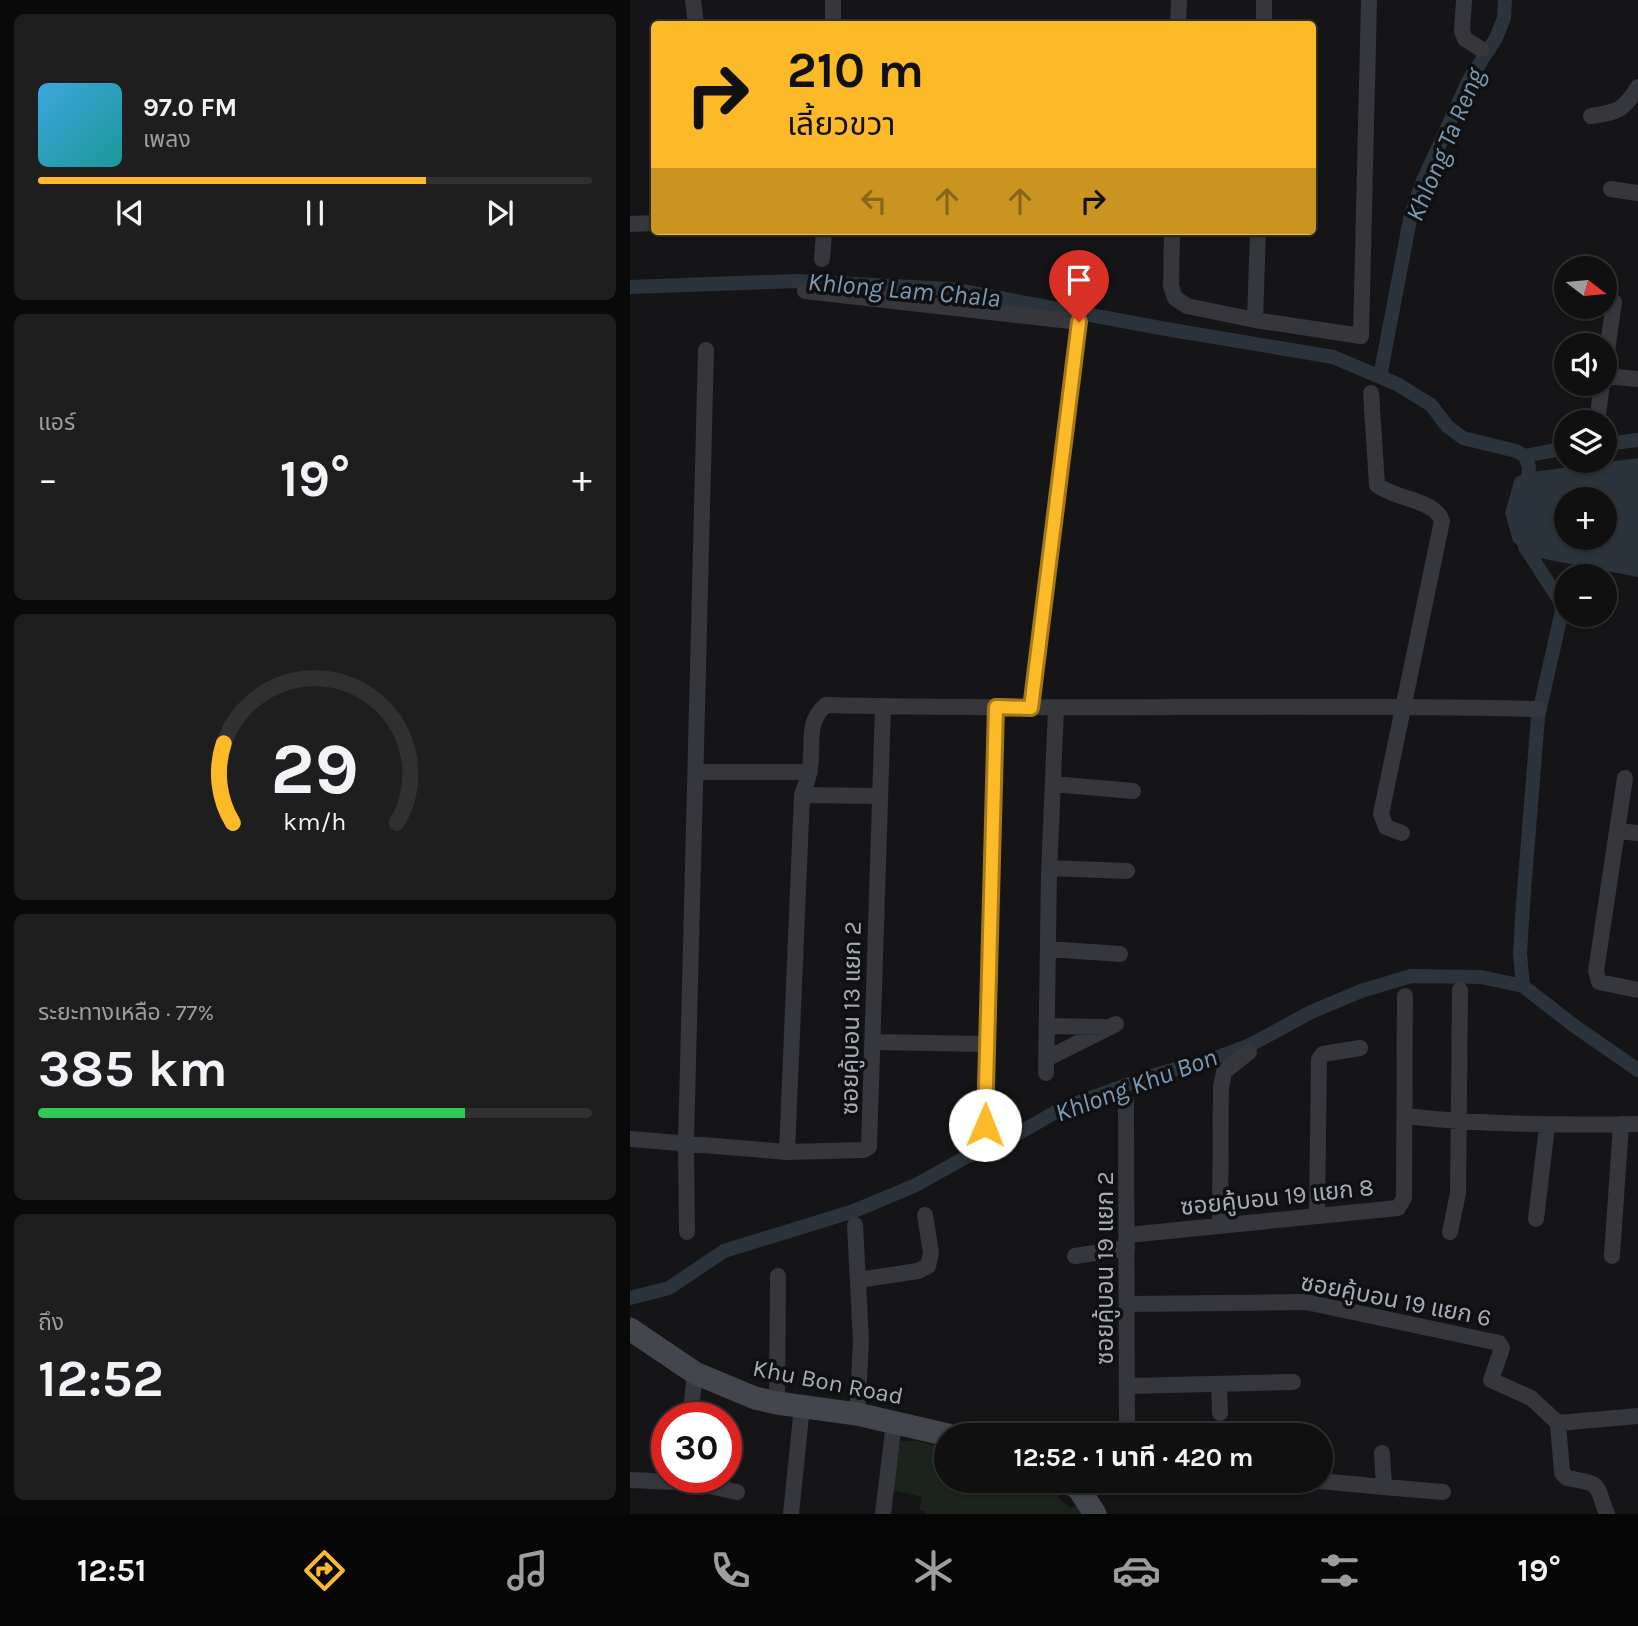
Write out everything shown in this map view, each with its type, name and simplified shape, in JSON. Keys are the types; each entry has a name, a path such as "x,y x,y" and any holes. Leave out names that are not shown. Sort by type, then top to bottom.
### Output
{"main road":[{"name":"Khu Bon Road","path":"630,1329 695,1373 726,1387 777,1403 857,1414 934,1432"},
{"path":"1078,1493 1095,1514"}],"street":[{"path":"694,0 696,21"},
{"path":"833,0 833,21"},
{"path":"1178,21 1179,0"},
{"path":"1264,0 1264,21"},
{"path":"1172,235 1171,286 1175,298 1187,306 1255,320 1362,336 1369,0"},
{"path":"1464,0 1462,31 1465,39 1481,49"},
{"path":"1591,116 1616,113 1623,108 1638,87"},
{"path":"1611,189 1638,194"},
{"path":"630,224 651,223"},
{"path":"822,259 824,235"},
{"path":"1255,320 1258,235"},
{"path":"805,291 1079,322 1031,708"},
{"path":"687,1232 686,1143 706,350"},
{"path":"1617,377 1638,379"},
{"path":"1371,393 1377,485 1387,493 1431,507 1439,512 1442,521 1381,814 1386,827 1402,832"},
{"path":"786,1152 802,795 810,772 812,723 818,711 827,705 1056,708 1402,705 1538,709"},
{"name":"ซอยคู้บอน 13 แยก 2","path":"630,1139 786,1152 864,1150 869,1147 878,796 883,706"},
{"path":"985,1125 996,707"},
{"path":"1047,1026 1112,1026 1046,1066 1049,868 1056,708"},
{"path":"697,772 810,772"},
{"path":"1625,778 1596,978 1599,982 1638,990"},
{"path":"1053,784 1133,791"},
{"path":"802,795 878,796"},
{"path":"1618,831 1638,833"},
{"path":"1049,868 1127,871"},
{"path":"1048,949 1120,954"},
{"path":"1450,1232 1458,1193 1460,990"},
{"path":"1405,996 1405,1116 1458,1122 1547,1126 1638,1124"},
{"path":"873,1042 986,1045"},
{"path":"1317,1215 1319,1059 1323,1054 1360,1048"},
{"path":"1220,1226 1221,1087 1224,1072 1249,1052"},
{"name":"ซอยคู้บอน 19 แยก 2","path":"1126,1101 1127,1423"},
{"name":"ซอยคู้บอน 19 แยก 8","path":"1075,1256 1128,1242 1220,1226 1398,1208 1404,1198 1405,1116"},
{"path":"1612,1256 1621,1124"},
{"path":"1536,1219 1547,1126"},
{"path":"858,1280 928,1266 931,1253 925,1215"},
{"path":"855,1225 861,1343 857,1414"},
{"path":"777,1403 779,1276"},
{"name":"ซอยคู้บอน 19 แยก 6","path":"1127,1304 1306,1302 1499,1343 1502,1348 1491,1380 1531,1398 1558,1423"},
{"path":"692,1402 695,1373"},
{"path":"1129,1386 1293,1382"},
{"path":"1219,1384 1220,1413"},
{"path":"791,1514 802,1406"},
{"path":"1607,1514 1600,1488 1594,1483 1567,1478 1562,1473 1558,1423 1638,1416"},
{"path":"883,1514 894,1422"},
{"path":"1382,1453 1384,1487"},
{"path":"630,1480 651,1481"},
{"path":"1333,1482 1443,1492"}],"shaded area":[{"path":"1638,458 1638,577 1617,573 1617,564 1571,564 1529,556 1513,541 1505,513 1515,478 1525,473 1554,469 1554,473 1617,473 1617,461"},
{"path":"894,1441 918,1441 934,1445 934,1493 1062,1493 1058,1497 1070,1508 1082,1504 1090,1514 926,1514 925,1511 919,1510 922,1497 891,1490"}],"waterway":[{"name":"Khlong Ta Reng","path":"1380,377 1411,214 1422,183 1469,80 1496,38 1504,18 1505,0"},
{"name":"Khlong Lam Chala","path":"630,287 795,281 951,289 1333,357 1397,384 1431,405 1447,426 1463,438 1516,451 1525,456"},
{"path":"1617,443 1638,440"},
{"path":"1525,456 1554,450"},
{"path":"1525,456 1529,467 1527,492"},
{"path":"1523,986 1520,954 1538,717 1562,611 1560,601 1525,547 1525,541"},
{"name":"Khlong Khu Bon","path":"630,1298 669,1288 724,1251 854,1211 916,1185 966,1157 996,1146 1063,1108 1151,1076 1213,1059 1250,1045 1311,1012 1361,991 1411,976 1481,977 1523,986 1638,1070"}],"route":[{"path":"985,1125 996,707 1031,708 1079,322"}]}
